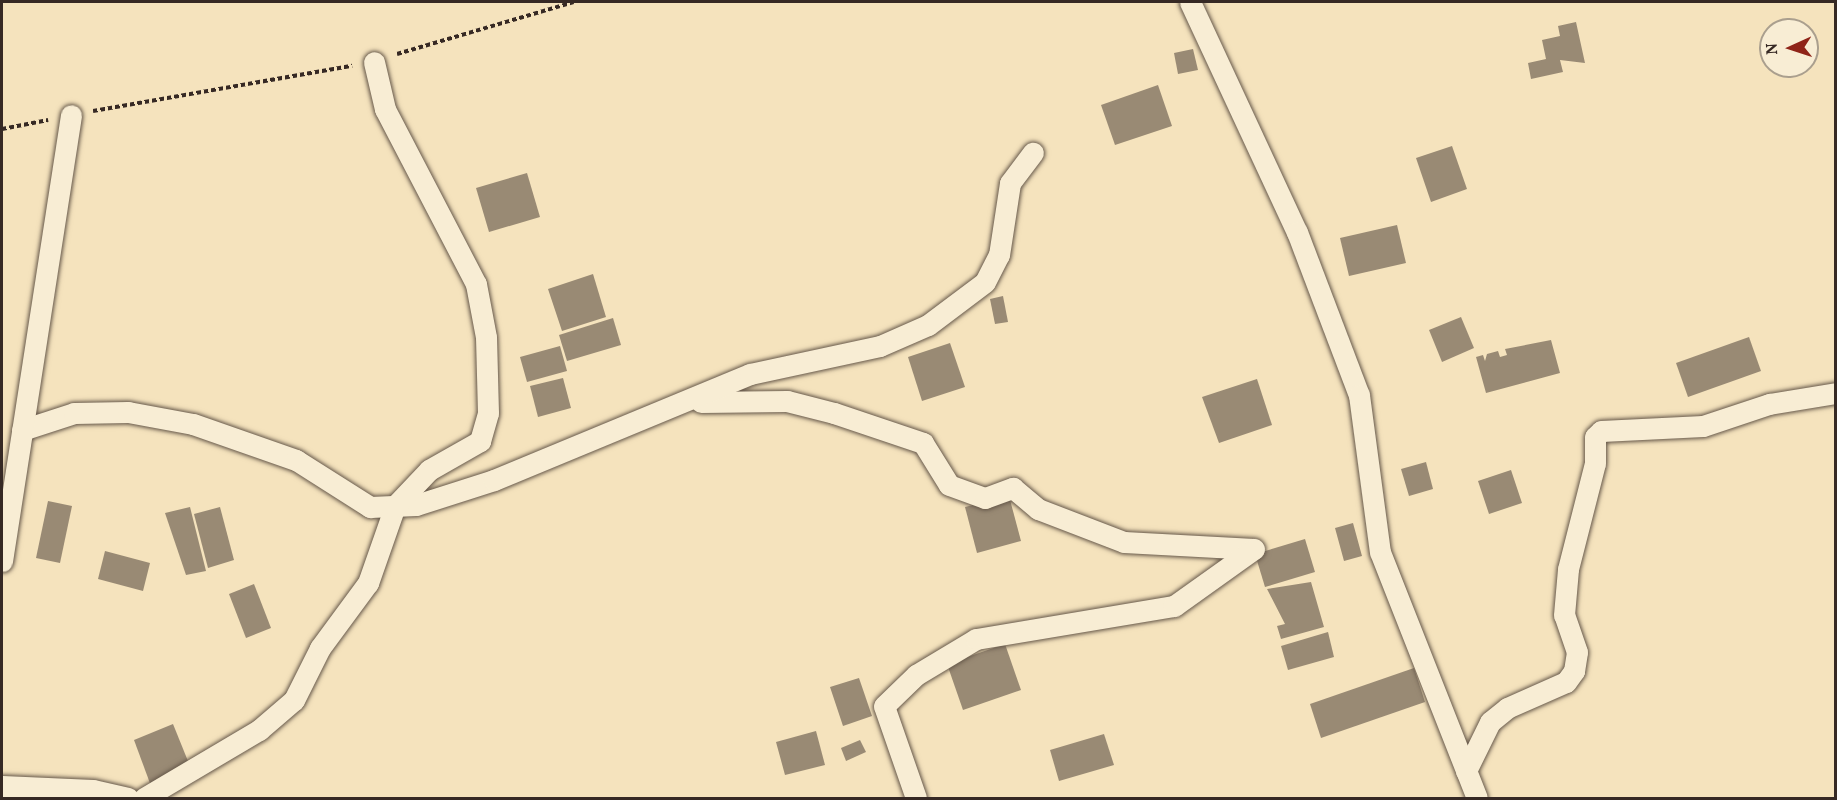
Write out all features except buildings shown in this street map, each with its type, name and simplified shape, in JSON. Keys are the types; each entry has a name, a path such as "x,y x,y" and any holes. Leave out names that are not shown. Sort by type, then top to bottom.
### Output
{"street":[{"path":"1190,2 1297,232 1359,395 1380,552 1477,798"},
{"path":"144,798 259,730 294,700 320,648 368,583 395,506 429,470 480,441 488,413 486,337 476,284 385,110 374,62"},
{"path":"2,561 71,115"},
{"path":"22,430 74,413 128,412 193,424 296,460 370,507 395,506 494,480 687,403 750,374 880,346 962,302 985,282 999,255 1010,183 1033,153"},
{"path":"1466,771 1490,722 1507,708 1566,682 1574,671 1577,652 1564,615 1567,580 1595,436 1601,431 1703,426 1769,404 1836,393"},
{"path":"687,403 749,399 796,404 923,443 949,485 984,498 1012,488 1038,509 1124,542 1254,549 1174,606 976,639 916,675 885,706 916,798"},
{"path":"2,786 93,790 128,798"}],"path":[{"path":"2,129 374,62 574,2"}]}
